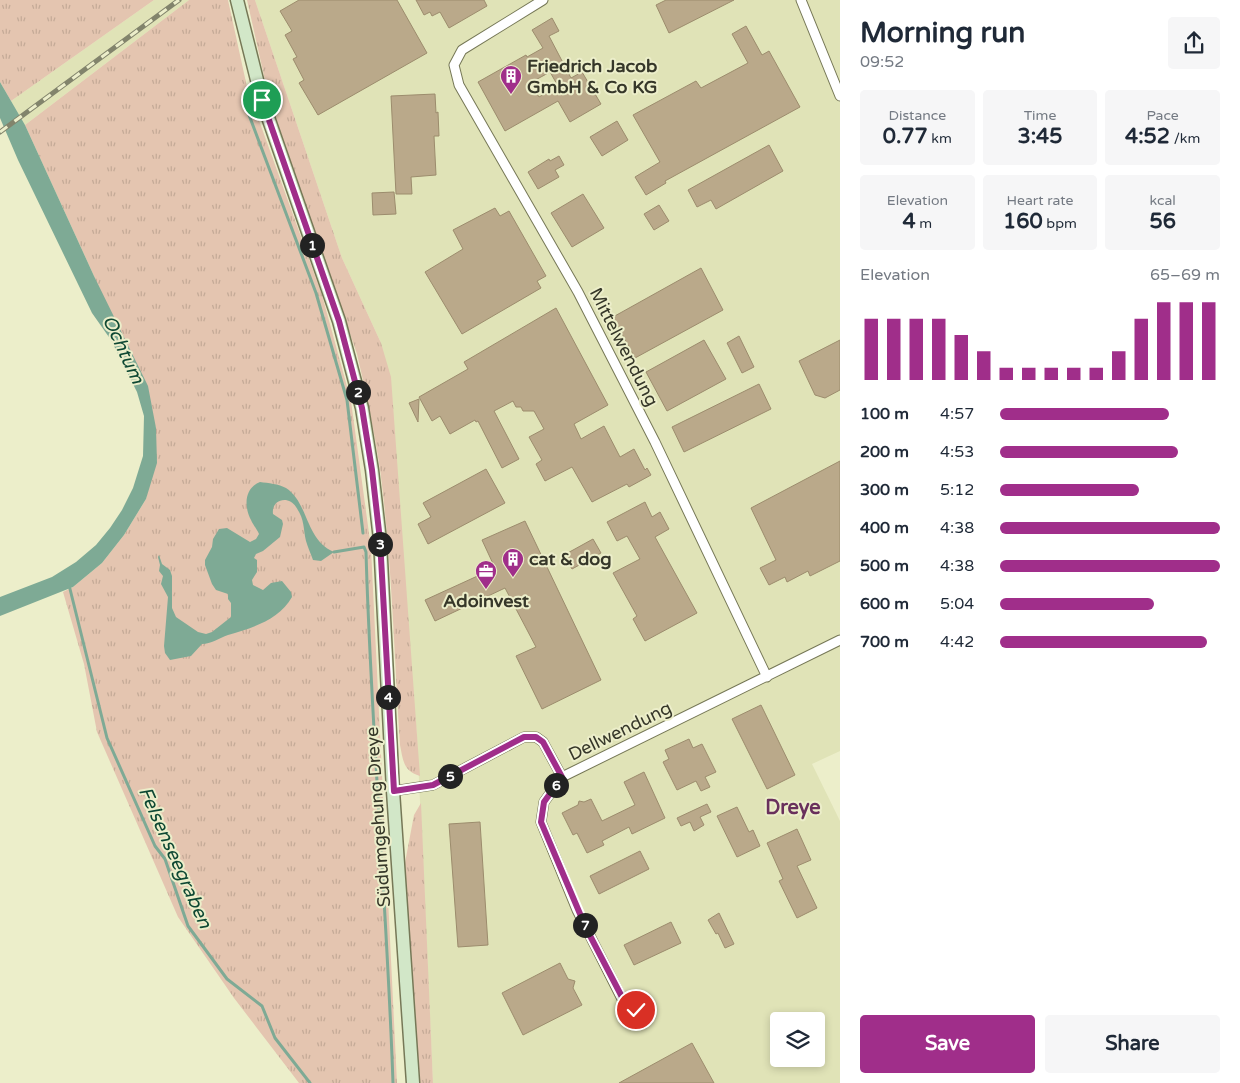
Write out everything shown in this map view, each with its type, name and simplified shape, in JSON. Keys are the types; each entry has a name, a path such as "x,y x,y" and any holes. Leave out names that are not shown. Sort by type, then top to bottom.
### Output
{"main road":[{"name":"Südumgehung Dreye","path":"237,0 262,100 339,321 362,408 372,470 380,540 413,1083"}],"street":[{"name":"Mittelwendung","path":"543,0 462,50 454,65 459,85 578,292 662,456 767,677"},
{"path":"801,0 840,96"},
{"path":"767,677 840,640"},
{"name":"Dellwendung","path":"636,1010 622,997 586,928 541,822 544,802 562,777 767,677"},
{"path":"394,791 433,785 524,737 536,737 543,742 562,777"}],"shaded area":[{"path":"154,0 189,0 25,125 11,101"},
{"path":"255,0 840,0 840,751 812,764 840,821 840,1083 433,1083 417,737 381,343 342,258"}],"green space":[{"path":"0,0 154,0 11,101 0,82"},
{"path":"189,0 228,0 247,87 322,295 351,401 371,548 397,1083 299,1083 234,998 178,917 97,732 84,664 63,592 73,587 102,563 124,535 146,499 156,428 94,276 25,125"},
{"path":"247,0 255,0 342,258 381,343 391,377 420,776 407,768 400,745 384,503 378,454 364,383 357,354 269,98"},
{"path":"421,803 433,1083 420,1083 404,868 414,815"}],"water":[{"name":"Ochtum","path":"0,82 25,125 94,276 148,386 156,428 157,463 146,499 124,535 102,563 73,587 0,616 0,597 52,577 76,562 96,545 110,528 133,488 143,456 144,416 137,392 111,340 92,313 18,160 0,118"},
{"path":"260,482 286,488 299,503 318,539 334,552 321,561 313,560 299,512 293,503 281,500 273,509 273,514 282,520 283,524 280,537 263,551 256,554 254,558 257,560 257,572 252,580 253,585 263,590 271,583 282,581 291,592 292,597 287,605 264,622 202,644 191,656 170,660 165,653 164,646 168,597 161,584 163,576 159,571 159,555 162,564 170,570 172,576 172,608 176,617 198,632 206,634 212,632 231,617 231,603 228,599 228,594 216,590 212,584 205,560 219,529 227,528 250,542 256,539 259,534 247,509 247,498 251,489"}],"building":[{"path":"299,0 397,0 427,53 318,115 299,83 304,80 293,59 297,57 285,35 292,31 280,11"},
{"path":"416,0 484,0 487,6 449,28 440,12 432,16 430,12 424,15"},
{"path":"666,0 734,0 669,33 656,5"},
{"path":"552,18 559,31 549,36 571,78 582,72 601,104 570,122 558,101 505,131 478,82 526,55 527,57 543,48 532,30","holes":["550,72 558,86 539,97 530,83"]},
{"path":"746,26 762,55 769,51 800,107 665,181 666,183 646,195 635,177 660,162 633,115 696,81 701,88 748,63 732,34"},
{"path":"435,94 439,136 434,136 436,175 411,177 412,194 396,194 391,96"},
{"path":"617,121 628,140 602,156 590,137"},
{"path":"769,145 783,171 716,209 711,200 697,207 688,190"},
{"path":"559,156 564,165 555,170 559,177 538,189 528,172 549,159 550,161"},
{"path":"394,192 396,214 373,215 372,193"},
{"path":"583,194 604,228 572,247 551,213"},
{"path":"659,205 669,221 654,230 644,214"},
{"path":"495,208 500,216 509,211 546,276 537,281 541,288 462,334 425,272 463,249 453,230"},
{"path":"701,268 723,310 635,358 613,317"},
{"path":"556,308 608,405 574,424 581,439 604,426 620,457 634,449 645,470 647,468 651,475 629,487 627,484 592,502 572,467 545,481 536,464 542,460 529,437 544,429 534,411 523,411 521,407 516,407 513,401 494,411 519,459 502,468 478,421 476,422 475,420 450,434 440,416 432,421 419,397 468,369 464,362"},
{"path":"739,336 754,367 742,373 727,343"},
{"path":"704,340 726,379 667,411 646,372"},
{"path":"840,340 840,390 825,398 815,395 799,361"},
{"path":"759,384 771,409 684,452 672,427"},
{"path":"419,399 418,422 409,403"},
{"path":"840,461 840,561 810,576 808,571 787,582 785,577 769,585 760,568 776,560 751,508"},
{"path":"486,469 505,503 428,544 418,524 431,517 423,503"},
{"path":"645,502 652,517 660,512 669,529 655,537 697,613 645,641 633,619 637,616 613,573 640,559 627,536 617,541 607,522"},
{"name":"cat & dog","path":"525,521 601,680 542,709 516,656 536,647 505,588 435,621 425,600 495,568 482,540"},
{"path":"593,539 601,553 572,569 564,555"},
{"path":"761,705 795,775 767,789 732,719"},
{"path":"689,739 693,748 702,744 716,772 705,777 710,787 701,791 696,781 677,790 663,762 669,759 665,750"},
{"path":"644,772 665,818 632,834 629,827 602,841 604,845 587,853 577,833 573,835 562,813 578,805 579,801 584,802 591,799 602,821 635,805 624,782"},
{"path":"707,804 711,812 700,817 704,825 694,831 690,822 681,826 677,818"},
{"path":"737,807 749,832 753,830 760,846 737,857 717,816"},
{"path":"480,822 488,945 458,947 449,824"},
{"path":"797,829 811,860 797,866 817,908 797,918 779,881 783,879 767,843"},
{"path":"640,851 649,869 599,894 590,876"},
{"path":"719,913 734,944 725,948 718,933 716,934 708,920"},
{"path":"671,922 681,943 634,965 624,945"},
{"path":"560,963 568,979 575,981 573,988 582,1005 523,1035 502,993"},
{"path":"692,1043 714,1083 619,1083"}],"waterway":[{"path":"249,115 316,293 347,400 363,533"},
{"path":"334,552 364,547 366,552 371,685 393,1083"},
{"name":"Felsenseegraben","path":"69,585 107,738 155,846 165,859 188,926 227,979 262,1006 275,1038 310,1083"}],"railway":[{"path":"0,132 179,0"}],"place":[{"name":"Friedrich Jacob GmbH & Co KG","path":"511,95"},
{"name":"cat & dog","path":"513,578"},
{"name":"Adoinvest","path":"486,590"}],"district":[{"name":"Dreye","path":"793,807"}],"route":[{"path":"262,100 339,321 362,408 372,470 380,540 394,791 433,785 524,737 536,737 543,742 562,777 544,802 541,822 586,928 622,997 636,1010"}]}
